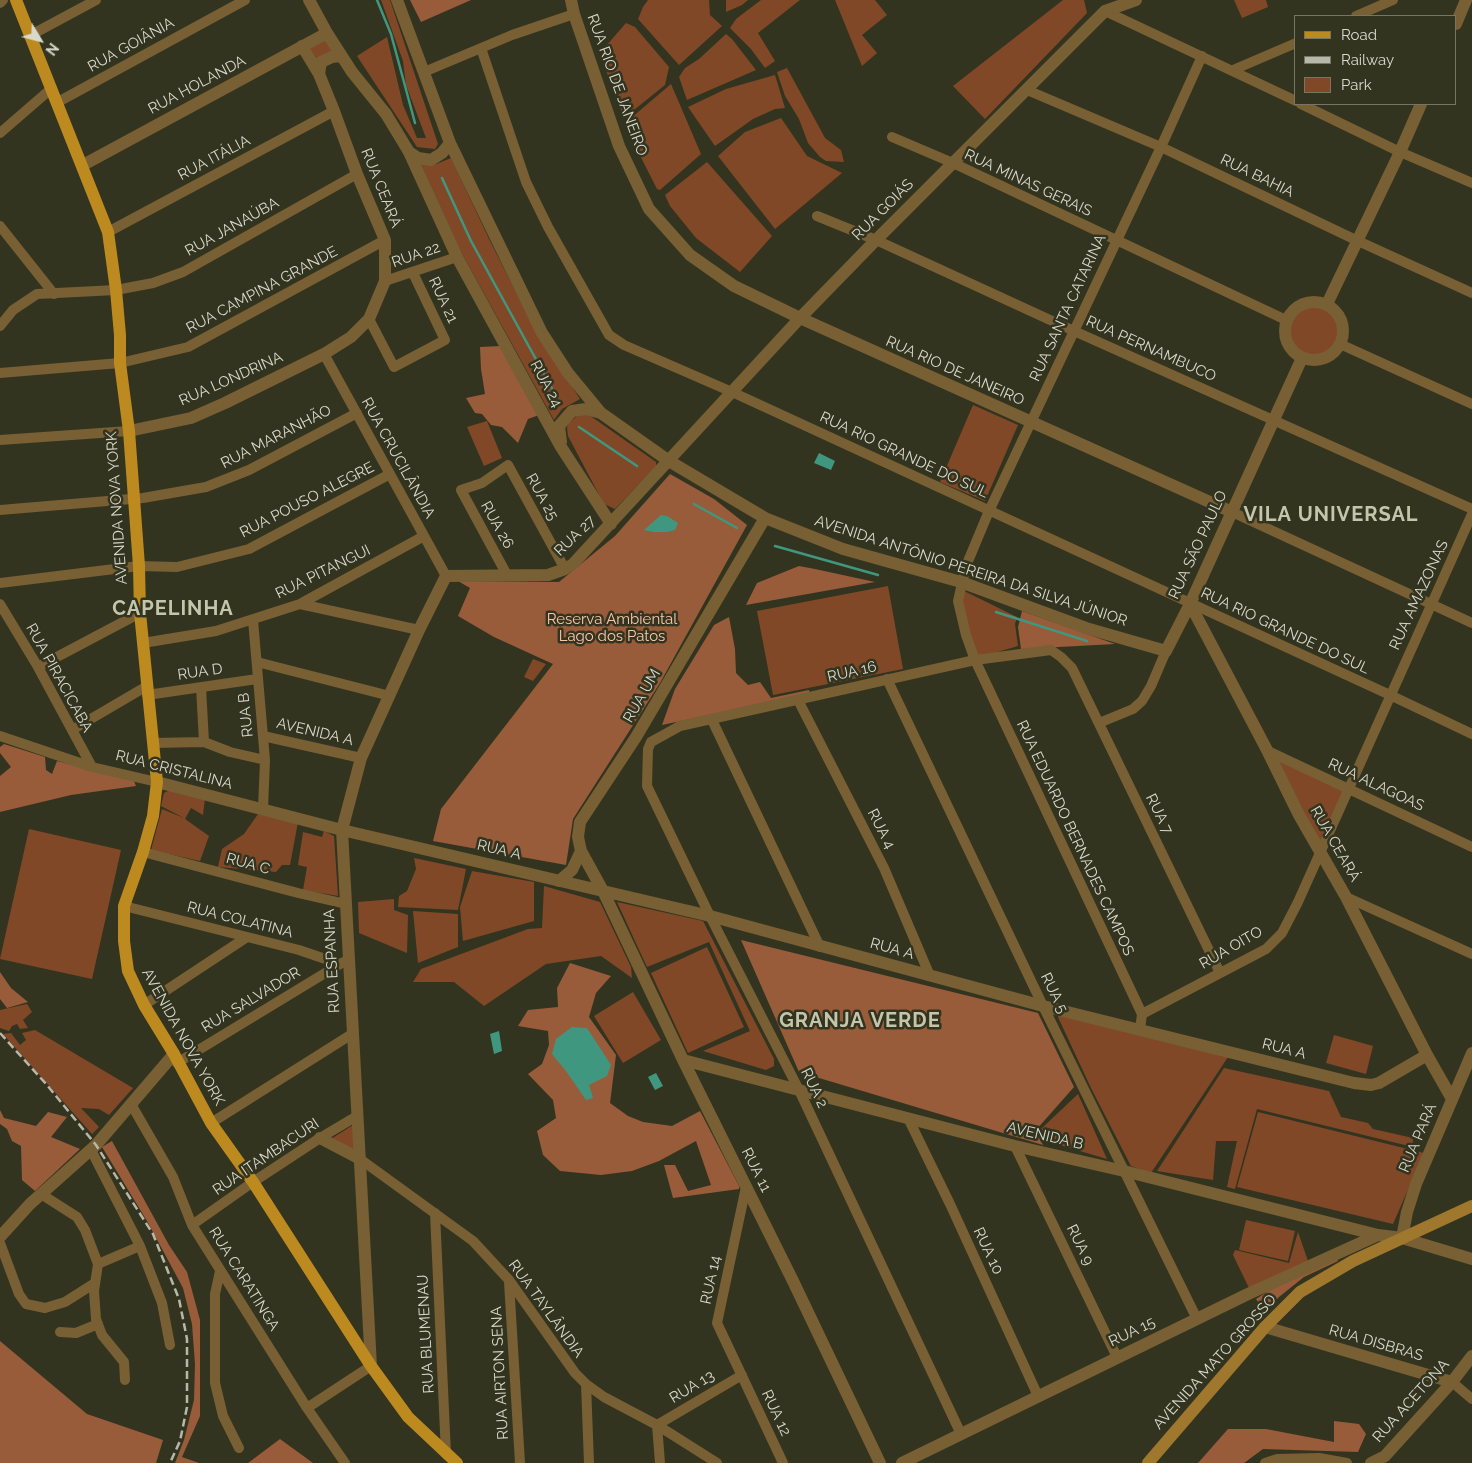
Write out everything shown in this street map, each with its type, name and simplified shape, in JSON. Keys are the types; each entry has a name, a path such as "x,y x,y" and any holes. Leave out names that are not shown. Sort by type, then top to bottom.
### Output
{"main road":[{"name":"AVENIDA NOVA YORK","path":"16,0 108,232 116,290 120,335 120,363 128,431 139,566 140,612 156,782 153,816 143,852 124,906 124,941 128,971 144,1005 211,1123 253,1182 371,1366 408,1417 457,1463"},
{"name":"AVENIDA MATO GROSSO","path":"1148,1463 1264,1327 1300,1292 1354,1261 1472,1206"}],"street":[{"path":"0,3 3,0"},
{"path":"31,36 96,0"},
{"name":"RUA GOIÂNIA","path":"58,102 245,0"},
{"name":"RUA 24","path":"309,0 352,72 386,114 409,152 457,257 561,447 611,524"},
{"name":"AVENIDA ANTÔNIO PEREIRA DA SILVA JÚNIOR","path":"398,0 450,143 542,333 568,374 601,413 669,461 765,518 843,549 961,582 1086,628 1166,651"},
{"name":"RUA RIO DE JANEIRO","path":"570,0 619,146 649,209 690,255 734,286 800,318 1232,512 1472,623"},
{"name":"RUA GOIÁS","path":"669,461 800,318 1106,11 1136,0"},
{"path":"1358,15 1393,0"},
{"path":"1457,22 1466,0"},
{"path":"1106,11 1294,100"},
{"path":"424,72 574,14"},
{"name":"RUA HOLANDA","path":"83,165 327,33"},
{"path":"1233,70 1294,44"},
{"name":"RUA CEARÁ","path":"302,46 319,74 357,174 385,240 385,282 369,319 351,337 324,354"},
{"name":"RUA RIO GRANDE DO SUL","path":"482,48 526,182 548,227 610,335 624,345 732,392 1472,734"},
{"path":"319,74 321,62 332,56 342,56"},
{"name":"RUA SANTA CATARINA","path":"975,660 966,635 958,601 966,566 989,511 1202,56"},
{"path":"0,133 52,88"},
{"name":"RUA BAHIA","path":"1026,90 1161,147 1472,293"},
{"path":"1303,105 1400,152 1472,183"},
{"path":"1327,304 1421,105"},
{"name":"RUA ITÁLIA","path":"108,232 334,111"},
{"name":"RUA MINAS GERAIS","path":"892,137 1286,320"},
{"path":"409,152 418,158 431,160 442,153 450,143"},
{"name":"RUA JANAÚBA","path":"116,290 153,283 183,272 357,174"},
{"name":"RUA PERNAMBUCO","path":"817,216 876,240 1472,509"},
{"path":"0,226 54,294"},
{"name":"RUA CAMPINA GRANDE","path":"0,373 120,363 188,347 385,240"},
{"name":"RUA 22","path":"385,282 457,257"},
{"name":"RUA 21","path":"369,319 394,367 445,340 414,273"},
{"path":"0,326 13,310 37,294 116,290"},
{"path":"1315,301 1327,304 1340,316 1343,324 1340,344 1335,351 1325,358 1314,360 1302,358 1293,352 1287,342 1284,332 1286,320 1293,310 1303,303 1315,301"},
{"path":"1340,344 1472,404"},
{"name":"RUA CRUCILÂNDIA","path":"324,354 446,576"},
{"name":"RUA LONDRINA","path":"0,440 128,431 192,418 324,354"},
{"name":"RUA SÃO PAULO","path":"1099,723 1133,708 1142,700 1150,686 1190,604 1302,358"},
{"path":"561,447 560,426 572,411 586,409 601,413"},
{"name":"RUA MARANHÃO","path":"0,510 133,499 206,487 249,470 357,413"},
{"name":"RUA 27","path":"446,576 548,575 566,569 573,564 669,461"},
{"name":"RUA 25","path":"461,490 482,483 508,465 566,569"},
{"name":"RUA POUSO ALEGRE","path":"0,583 139,566 177,567 249,548 390,474"},
{"name":"RUA 26","path":"461,490 507,575"},
{"name":"RUA AMAZONAS","path":"1319,852 1472,514"},
{"name":"RUA UM","path":"603,891 581,851 578,837 580,822 636,737 765,518"},
{"name":"RUA PITANGUI","path":"143,642 216,631 300,604 424,536"},
{"name":"RUA ESPANHA","path":"371,1366 352,1034 344,962 346,904 342,830 360,758 446,576"},
{"name":"RUA PIRACICABA","path":"0,604 38,667 92,767"},
{"path":"300,604 419,630"},
{"name":"RUA CEARÁ","path":"1190,604 1268,751 1299,815 1346,897 1427,1055 1452,1099"},
{"path":"38,667 140,612"},
{"name":"RUA B","path":"253,620 265,760 263,808"},
{"name":"RUA 16","path":"651,742 680,726 975,660 1050,650 1061,657 1072,668"},
{"name":"RUA EDUARDO BERNADES CAMPOS","path":"975,660 1142,1014"},
{"path":"257,662 390,696"},
{"name":"RUA 7","path":"1072,668 1220,973"},
{"name":"RUA D","path":"147,691 201,687 257,679"},
{"name":"RUA 5","path":"887,679 1043,1006 1197,1318"},
{"path":"201,687 204,742"},
{"path":"72,730 147,691"},
{"name":"RUA 4","path":"798,700 884,868 930,976"},
{"path":"712,720 820,947"},
{"name":"RUA CRISTALINA","path":"0,736 92,767 263,808 342,830"},
{"name":"AVENIDA A","path":"263,736 360,758"},
{"path":"636,737 651,742"},
{"path":"153,743 204,742 230,752 265,760"},
{"name":"RUA 2","path":"651,742 647,756 648,786 710,916 799,1090 961,1434"},
{"name":"RUA ALAGOAS","path":"1268,751 1472,847"},
{"name":"RUA A","path":"342,830 710,916 1043,1006 1362,1085 1379,1083 1427,1055"},
{"path":"560,881 572,870 581,851"},
{"name":"RUA C","path":"143,852 346,904"},
{"name":"RUA OITO","path":"1142,1014 1266,948 1282,933 1298,902 1319,852"},
{"name":"RUA 11","path":"603,891 682,1060 880,1463"},
{"path":"1346,897 1472,954"},
{"name":"RUA COLATINA","path":"124,906 344,962"},
{"path":"144,1005 247,937"},
{"name":"RUA SALVADOR","path":"176,1059 344,962"},
{"path":"1140,1030 1142,1014"},
{"path":"211,1123 352,1034"},
{"name":"RUA PARÁ","path":"1402,1238 1407,1212 1416,1184 1472,1053"},
{"path":"95,1283 65,1302 45,1308 26,1304 19,1294 1,1236 41,1194 91,1150 131,1104 176,1059"},
{"name":"AVENIDA B","path":"682,1060 1015,1146 1124,1171 1378,1235 1402,1238 1472,1259"},
{"name":"RUA CARATINGA","path":"131,1104 173,1176 192,1225 307,1408 345,1463"},
{"name":"RUA ITAMBACURI","path":"192,1225 253,1182 357,1116"},
{"name":"RUA 10","path":"908,1118 950,1204 1038,1396"},
{"path":"320,1138 360,1159"},
{"name":"RUA 9","path":"1015,1146 1117,1358"},
{"path":"91,1150 140,1246 162,1303 170,1345"},
{"name":"RUA TAYLÂNDIA","path":"360,1159 473,1240 509,1280 575,1373 586,1384 604,1397 657,1425 717,1463"},
{"name":"RUA 14","path":"742,1375 717,1323 746,1187"},
{"path":"41,1194 77,1217 86,1230 98,1264 94,1291 96,1319 102,1335 124,1362 125,1380"},
{"name":"RUA BLUMENAU","path":"435,1213 446,1454"},
{"name":"RUA 15","path":"902,1463 1197,1318 1378,1235"},
{"path":"98,1264 140,1246"},
{"path":"220,1271 215,1294 215,1383 223,1416 239,1448"},
{"name":"RUA AIRTON SENA","path":"509,1280 520,1463"},
{"path":"60,1332 76,1333 98,1324"},
{"name":"RUA DISBRAS","path":"1264,1327 1452,1382 1472,1399"},
{"name":"RUA ACETONA","path":"1371,1463 1385,1456 1452,1382 1472,1356"},
{"path":"307,1408 371,1366"},
{"name":"RUA 13","path":"657,1425 742,1375"},
{"name":"RUA 12","path":"742,1375 783,1463"},
{"path":"586,1384 589,1463"},
{"path":"657,1425 660,1463"},
{"path":"1265,1463 1277,1460 1318,1458 1347,1463"}],"green space":[{"path":"381,0 390,0 438,144 435,149 417,147 357,56 387,37 403,105 417,138 426,138 406,85 403,61"},
{"path":"410,0 471,0 421,22"},
{"path":"648,0 709,0 710,15 722,26 679,65 638,19"},
{"path":"726,0 748,0 742,5 726,12"},
{"path":"761,0 800,0 758,33 775,61 765,68 751,49 730,28 736,19"},
{"path":"835,0 875,0 887,15 862,35 877,53 862,66"},
{"path":"1063,0 1084,0 1087,13 985,119 953,86"},
{"path":"1234,0 1266,0 1268,7 1242,18"},
{"path":"626,23 635,27 669,67 665,85 624,118 601,57 606,46"},
{"path":"726,34 756,70 687,100 679,77 685,68 699,59"},
{"path":"326,39 334,52 318,61 310,48"},
{"path":"787,68 825,138 841,150 844,162 826,161 808,143 799,119 785,96 777,72"},
{"path":"775,75 785,108 775,109 753,119 715,146 688,107 726,89"},
{"path":"671,84 701,154 660,190 657,189 624,124"},
{"path":"781,118 807,156 842,173 775,229 718,156 745,132"},
{"path":"451,158 537,334 580,399 562,409 554,420 459,248 421,164 434,165"},
{"path":"707,162 772,236 740,272 696,238 670,206 665,195"},
{"path":"1309,305 1319,305 1333,313 1339,322 1341,332 1339,342 1333,351 1319,359 1309,359 1299,354 1292,347 1287,337 1287,327 1292,317 1299,310"},
{"path":"502,346 539,415 528,419 518,443 502,427 491,425 482,414 475,413 466,398 485,394 480,347"},
{"path":"973,405 1018,425 985,501 940,482"},
{"path":"578,415 589,415 656,462 656,466 615,509 604,504 568,436 567,427"},
{"path":"487,421 502,458 484,466 467,427"},
{"name":"Reserva Ambiental Lago dos Patos","path":"670,474 714,499 747,525 660,683 573,819 566,865 433,841 441,809 553,664 494,637 458,616 470,588 458,581 559,582 615,536"},
{"path":"799,566 875,582 746,605 757,583"},
{"path":"888,586 903,669 773,695 757,611"},
{"path":"962,590 1017,617 1015,624 1018,646 977,658 959,607"},
{"path":"1022,611 1115,644 1021,649 1018,627"},
{"path":"729,617 735,649 736,673 748,685 760,682 771,698 809,690 810,694 662,725 675,689 714,625"},
{"path":"533,659 546,664 533,681 524,677"},
{"path":"4,744 45,757 46,770 52,774 57,761 134,781 136,786 71,795 0,812 0,776 11,767 0,753 0,747"},
{"path":"1268,751 1348,788 1319,851"},
{"path":"172,789 205,798 203,815 191,808 185,819 209,836 200,861 151,850 162,809 184,818 161,806 164,793"},
{"path":"258,814 298,822 290,865 282,865 276,872 218,867 222,849 244,834"},
{"path":"29,829 121,850 92,979 0,959"},
{"path":"324,831 334,836 338,896 303,890 307,867 298,865 303,832 322,837"},
{"path":"414,858 466,869 458,910 398,907 399,896 407,891 416,869"},
{"path":"472,871 534,882 534,921 463,941 460,907"},
{"path":"544,886 600,902 631,967 632,978 601,956 546,964 484,1006 454,982 413,982 421,969 528,929 542,928"},
{"path":"394,899 394,910 408,915 407,953 359,933 358,902"},
{"path":"617,902 703,921 774,1059 774,1066 766,1070 703,1051 750,1031 709,942 647,967"},
{"path":"413,911 458,914 458,947 418,963"},
{"path":"741,940 1038,1013 1074,1087 1036,1130 1043,1145 799,1072"},
{"path":"707,947 744,1027 688,1053 651,973"},
{"path":"570,963 611,976 596,993 589,1017 616,1055 610,1103 628,1116 643,1122 672,1126 700,1111 739,1189 673,1198 664,1165 675,1165 688,1191 711,1185 696,1141 659,1161 632,1171 601,1175 560,1171 543,1155 537,1131 556,1118 553,1100 528,1074 542,1064 549,1045 548,1031 518,1026 528,1010 558,1007 557,988"},
{"path":"0,972 11,988 28,1002 7,1008 0,999"},
{"path":"633,992 661,1040 623,1063 594,1016"},
{"path":"27,1004 32,1012 23,1020 28,1028 20,1029 17,1024 12,1026 9,1031 0,1028 0,1010"},
{"path":"1057,1015 1228,1057 1151,1173 1131,1166 1091,1088"},
{"path":"35,1030 133,1088 109,1115 99,1109 81,1108 99,1127 92,1134 3,1034 11,1033 20,1045 26,1040 22,1033"},
{"path":"1334,1035 1373,1046 1366,1074 1326,1063"},
{"path":"1224,1068 1329,1091 1341,1117 1368,1123 1373,1129 1413,1138 1413,1147 1257,1109 1235,1189 1227,1187 1237,1141 1216,1141 1213,1180 1157,1171"},
{"path":"1078,1094 1107,1159 1046,1141 1041,1129"},
{"path":"0,1110 4,1118 36,1126 48,1112 67,1117 51,1137 80,1149 35,1191 22,1180 21,1146 12,1141 7,1129 0,1124"},
{"path":"1258,1112 1424,1153 1393,1224 1237,1187"},
{"path":"353,1125 356,1152 331,1139"},
{"path":"112,1141 169,1245 187,1272 200,1320 200,1416 182,1457 199,1463 175,1463 184,1440 194,1400 195,1364 192,1324 183,1288 147,1221 102,1147"},
{"path":"1246,1220 1295,1231 1288,1261 1239,1250"},
{"path":"1298,1232 1309,1264 1249,1288 1233,1255 1235,1250 1289,1263"},
{"path":"1336,1257 1338,1261 1304,1277 1279,1297 1265,1312 1256,1299 1281,1283"},
{"path":"0,1341 87,1414 163,1440 156,1463 0,1463"},
{"path":"1334,1421 1359,1424 1366,1434 1358,1452 1263,1449 1244,1463 1198,1463 1228,1429 1266,1429 1334,1442"},
{"path":"280,1439 313,1463 248,1463"}],"water":[{"path":"819,453 835,461 831,470 814,463"},
{"path":"661,515 667,516 678,523 675,530 654,532 644,530"},
{"path":"572,1027 587,1028 611,1065 607,1076 589,1085 593,1098 586,1100 552,1054 556,1039"},
{"path":"499,1031 502,1051 494,1054 490,1034"},
{"path":"656,1073 663,1086 655,1090 648,1077"}],"waterway":[{"path":"377,0 391,34 415,123"},
{"path":"442,178 471,241 555,394"},
{"path":"579,427 637,466"},
{"path":"694,504 737,528"},
{"path":"775,546 878,575"},
{"path":"996,612 1087,641"}],"railway":[{"path":"0,1033 47,1085 96,1145 153,1234 179,1299 187,1339 187,1407 180,1441 170,1463"}],"district":[{"name":"VILA UNIVERSAL","path":"1331,515"},
{"name":"CAPELINHA","path":"173,609"},
{"name":"GRANJA VERDE","path":"860,1021"}]}
